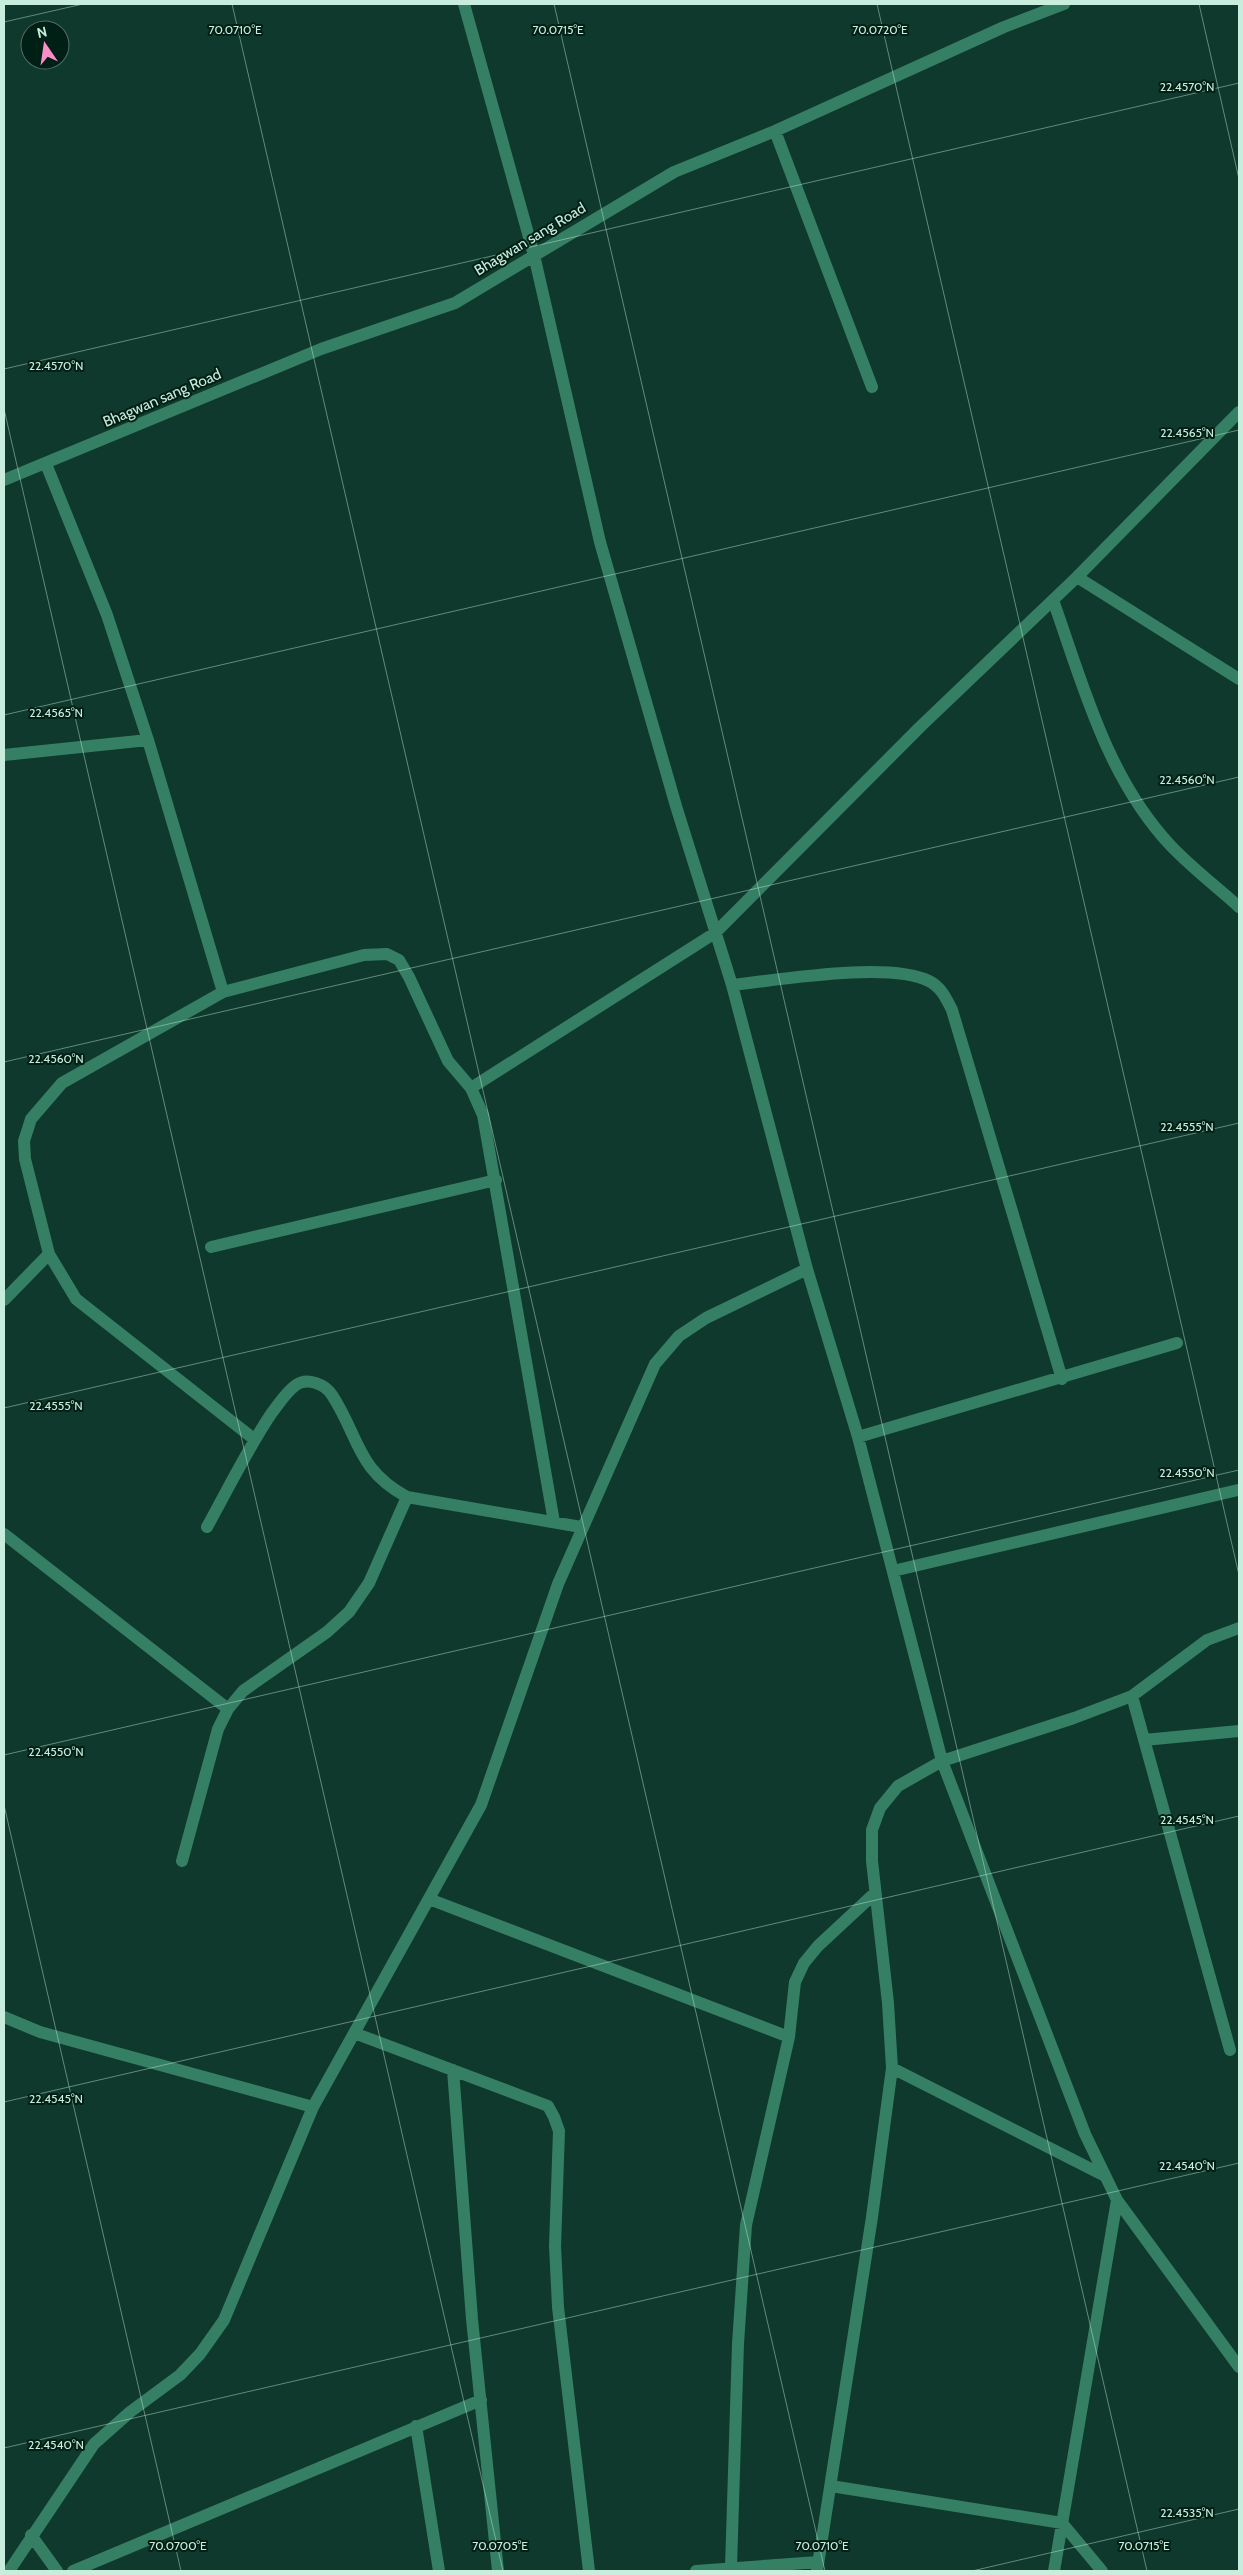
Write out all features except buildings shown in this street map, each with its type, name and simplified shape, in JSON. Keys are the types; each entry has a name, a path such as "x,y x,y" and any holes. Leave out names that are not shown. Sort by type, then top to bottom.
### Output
{"street":[{"path":"464,4 534,255 600,542 732,985 807,1269 858,1437 942,1761 1085,2134 1103,2175 1117,2200 1239,2367"},
{"name":"Bhagwan sang Road","path":"4,480 321,350 455,303 674,172 775,131 1004,28 1064,4"},
{"path":"775,131 872,387"},
{"path":"471,1088 715,933 920,727 1054,600 1239,412"},
{"path":"46,464 106,615 148,740 223,992"},
{"path":"1077,577 1239,679"},
{"path":"1054,600 1096,723 1118,773 1143,811 1171,846 1239,907"},
{"path":"4,756 148,740"},
{"path":"254,1439 76,1299 49,1254 25,1159 24,1141 31,1119 62,1083 223,992 364,955 387,954 399,960 409,977 448,1061 471,1088 483,1115 496,1180 554,1522"},
{"path":"732,985 849,973 907,974 929,981 942,991 952,1010 1062,1379"},
{"path":"211,1248 496,1180"},
{"path":"4,1300 49,1254"},
{"path":"9,2571 31,2535 94,2444 130,2412 180,2375 200,2354 224,2320 313,2107 481,1805 558,1584 581,1527 655,1364 679,1336 706,1318 807,1269"},
{"path":"858,1437 1177,1344"},
{"path":"207,1527 254,1439 287,1392 298,1384 311,1382 323,1385 332,1394 362,1457 373,1472 388,1487 407,1497 581,1527"},
{"path":"893,1571 1238,1490"},
{"path":"182,1861 218,1729 228,1709 243,1691 327,1632 349,1612 370,1583 407,1497"},
{"path":"4,1534 228,1709"},
{"path":"696,2571 731,2567 817,2566 831,2486 892,2068 888,2003 875,1893 872,1830 880,1808 898,1786 942,1761 1074,1718 1132,1696 1207,1640 1239,1628"},
{"path":"1132,1696 1230,2050"},
{"path":"1144,1740 1239,1731"},
{"path":"731,2567 738,2344 746,2225 789,2037 795,1982 804,1963 818,1946 875,1893"},
{"path":"429,1899 789,2037"},
{"path":"4,2016 40,2032 313,2107"},
{"path":"354,2033 548,2106 554,2116 559,2131 555,2246 558,2307 589,2571"},
{"path":"892,2068 1103,2175"},
{"path":"453,2070 481,2400 498,2571"},
{"path":"1054,2571 1117,2200"},
{"path":"73,2571 481,2400"},
{"path":"416,2426 439,2571"},
{"path":"831,2486 1062,2523 1102,2571"},
{"path":"31,2535 57,2571"}]}
